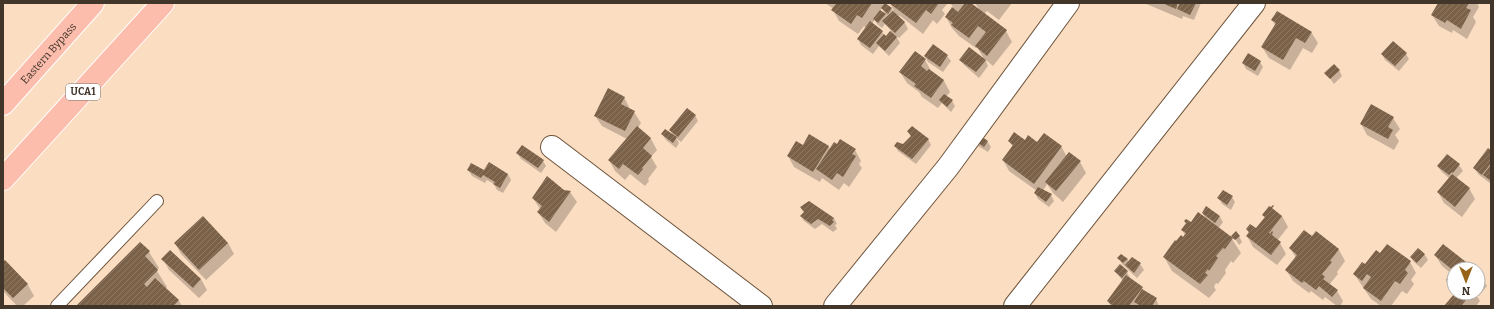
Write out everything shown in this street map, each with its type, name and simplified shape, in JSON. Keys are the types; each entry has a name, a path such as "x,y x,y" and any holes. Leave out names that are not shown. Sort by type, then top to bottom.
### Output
{"main road":[{"name":"Eastern Bypass","path":"3,104 93,3"},
{"name":"UCA1","path":"3,179 163,3"}],"street":[{"path":"834,306 948,167 1068,3"},
{"path":"1015,306 1254,3"},
{"path":"552,147 761,306"}],"lane":[{"path":"57,306 157,201"}],"building":[{"path":"834,3 872,3 862,18 857,15 851,24 831,10 836,4"},
{"path":"885,3 892,8 888,14 881,8"},
{"path":"889,3 939,3 931,14 926,10 916,23"},
{"path":"965,3 971,3 1007,30 987,56 975,46 986,32 978,26 969,38 951,25 953,23 945,17 952,7 958,12"},
{"path":"1162,3 1178,3 1176,9"},
{"path":"1180,3 1196,3 1190,15 1177,9"},
{"path":"1438,3 1469,3 1466,8 1471,10 1461,29 1447,20 1445,23 1431,15"},
{"path":"880,10 886,14 878,23 873,19"},
{"path":"893,11 905,22 895,33 882,21"},
{"path":"1277,11 1312,32 1305,43 1296,38 1283,60 1261,47 1276,23 1271,20"},
{"path":"870,21 883,31 870,48 857,39"},
{"path":"890,31 897,37 885,51 876,43 884,34 886,36"},
{"path":"1393,41 1407,53 1395,66 1381,54"},
{"path":"933,44 948,55 940,67 924,56"},
{"path":"969,47 986,60 976,72 959,60"},
{"path":"915,51 926,59 921,66 927,71 929,69 944,80 931,98 914,86 916,84 899,72"},
{"path":"1248,53 1261,61 1255,71 1242,63"},
{"path":"1334,64 1340,70 1330,79 1324,73"},
{"path":"608,88 625,97 621,104 635,111 625,131 594,116"},
{"path":"944,94 953,100 947,107 939,100"},
{"path":"1371,104 1394,117 1388,127 1393,130 1388,139 1360,124"},
{"path":"687,108 696,115 678,137 669,130"},
{"path":"637,126 651,138 643,148 652,156 638,175 623,164 619,169 608,160"},
{"path":"912,126 929,139 912,159 894,146 897,142 903,144 911,136 907,131"},
{"path":"665,129 677,137 673,143 661,134"},
{"path":"1014,132 1025,140 1028,135 1037,142 1044,133 1062,146 1034,184 1002,160 1013,145 1008,141"},
{"path":"809,134 829,146 813,172 787,156 796,141 803,145"},
{"path":"978,134 988,141 984,147 974,140"},
{"path":"840,139 856,149 852,154 856,156 843,177 837,173 832,180 816,169 834,142 837,144"},
{"path":"522,145 544,160 538,168 516,153"},
{"path":"1488,148 1491,150 1491,163 1482,175 1473,168"},
{"path":"1069,152 1081,161 1056,191 1045,182"},
{"path":"1447,154 1460,164 1453,173 1452,172 1449,175 1437,166"},
{"path":"489,162 508,174 500,188 493,184 495,182 483,175 481,178 467,170 471,163 484,170"},
{"path":"1490,166 1491,167 1491,181 1483,175"},
{"path":"1452,174 1470,188 1455,207 1437,192"},
{"path":"547,176 564,190 571,191 549,222 537,212 542,206 532,198"},
{"path":"1038,187 1052,194 1046,202 1034,193"},
{"path":"1223,190 1233,196 1227,205 1217,198"},
{"path":"809,201 834,218 832,220 834,222 830,226 818,219 811,224 800,216 804,212 800,207"},
{"path":"1273,205 1274,206 1272,208 1282,216 1269,233 1270,234 1272,231 1272,235 1281,242 1271,255 1246,236 1249,232 1246,229 1250,224 1256,228 1265,217 1262,215 1269,206 1271,207"},
{"path":"1206,206 1220,216 1215,223 1202,213"},
{"path":"1198,212 1233,238 1225,249 1223,248 1216,256 1218,258 1209,271 1208,269 1205,273 1208,275 1200,284 1163,257 1175,240 1176,241 1181,235 1183,237 1186,233 1181,230 1186,223 1184,221 1186,219 1191,222"},
{"path":"203,216 228,243 199,270 174,243"},
{"path":"1304,230 1312,236 1316,231 1339,249 1330,261 1332,262 1322,274 1325,277 1323,279 1338,290 1332,297 1319,286 1316,290 1304,281 1302,283 1285,270 1297,255 1289,248"},
{"path":"1236,231 1240,236 1235,240 1231,236"},
{"path":"140,242 150,251 145,256 158,270 144,284 147,287 155,278 179,300 173,306 76,306"},
{"path":"1387,244 1411,261 1405,270 1408,273 1400,284 1395,281 1381,301 1363,288 1371,277 1367,274 1362,281 1353,274 1362,262 1365,264 1376,250 1380,253"},
{"path":"1443,244 1465,261 1446,261 1446,265 1434,255"},
{"path":"1418,248 1425,254 1417,263 1410,257"},
{"path":"170,250 201,279 193,288 161,259"},
{"path":"1121,254 1128,259 1123,263 1117,258"},
{"path":"1132,257 1141,263 1134,273 1125,265"},
{"path":"5,260 28,284 13,298 3,288 3,262"},
{"path":"1120,264 1128,271 1122,278 1114,271"},
{"path":"1126,275 1143,287 1129,306 1113,306 1107,301"},
{"path":"1142,289 1157,298 1152,306 1141,306 1134,302"},
{"path":"1448,301 1465,301 1461,306 1444,306"}]}
